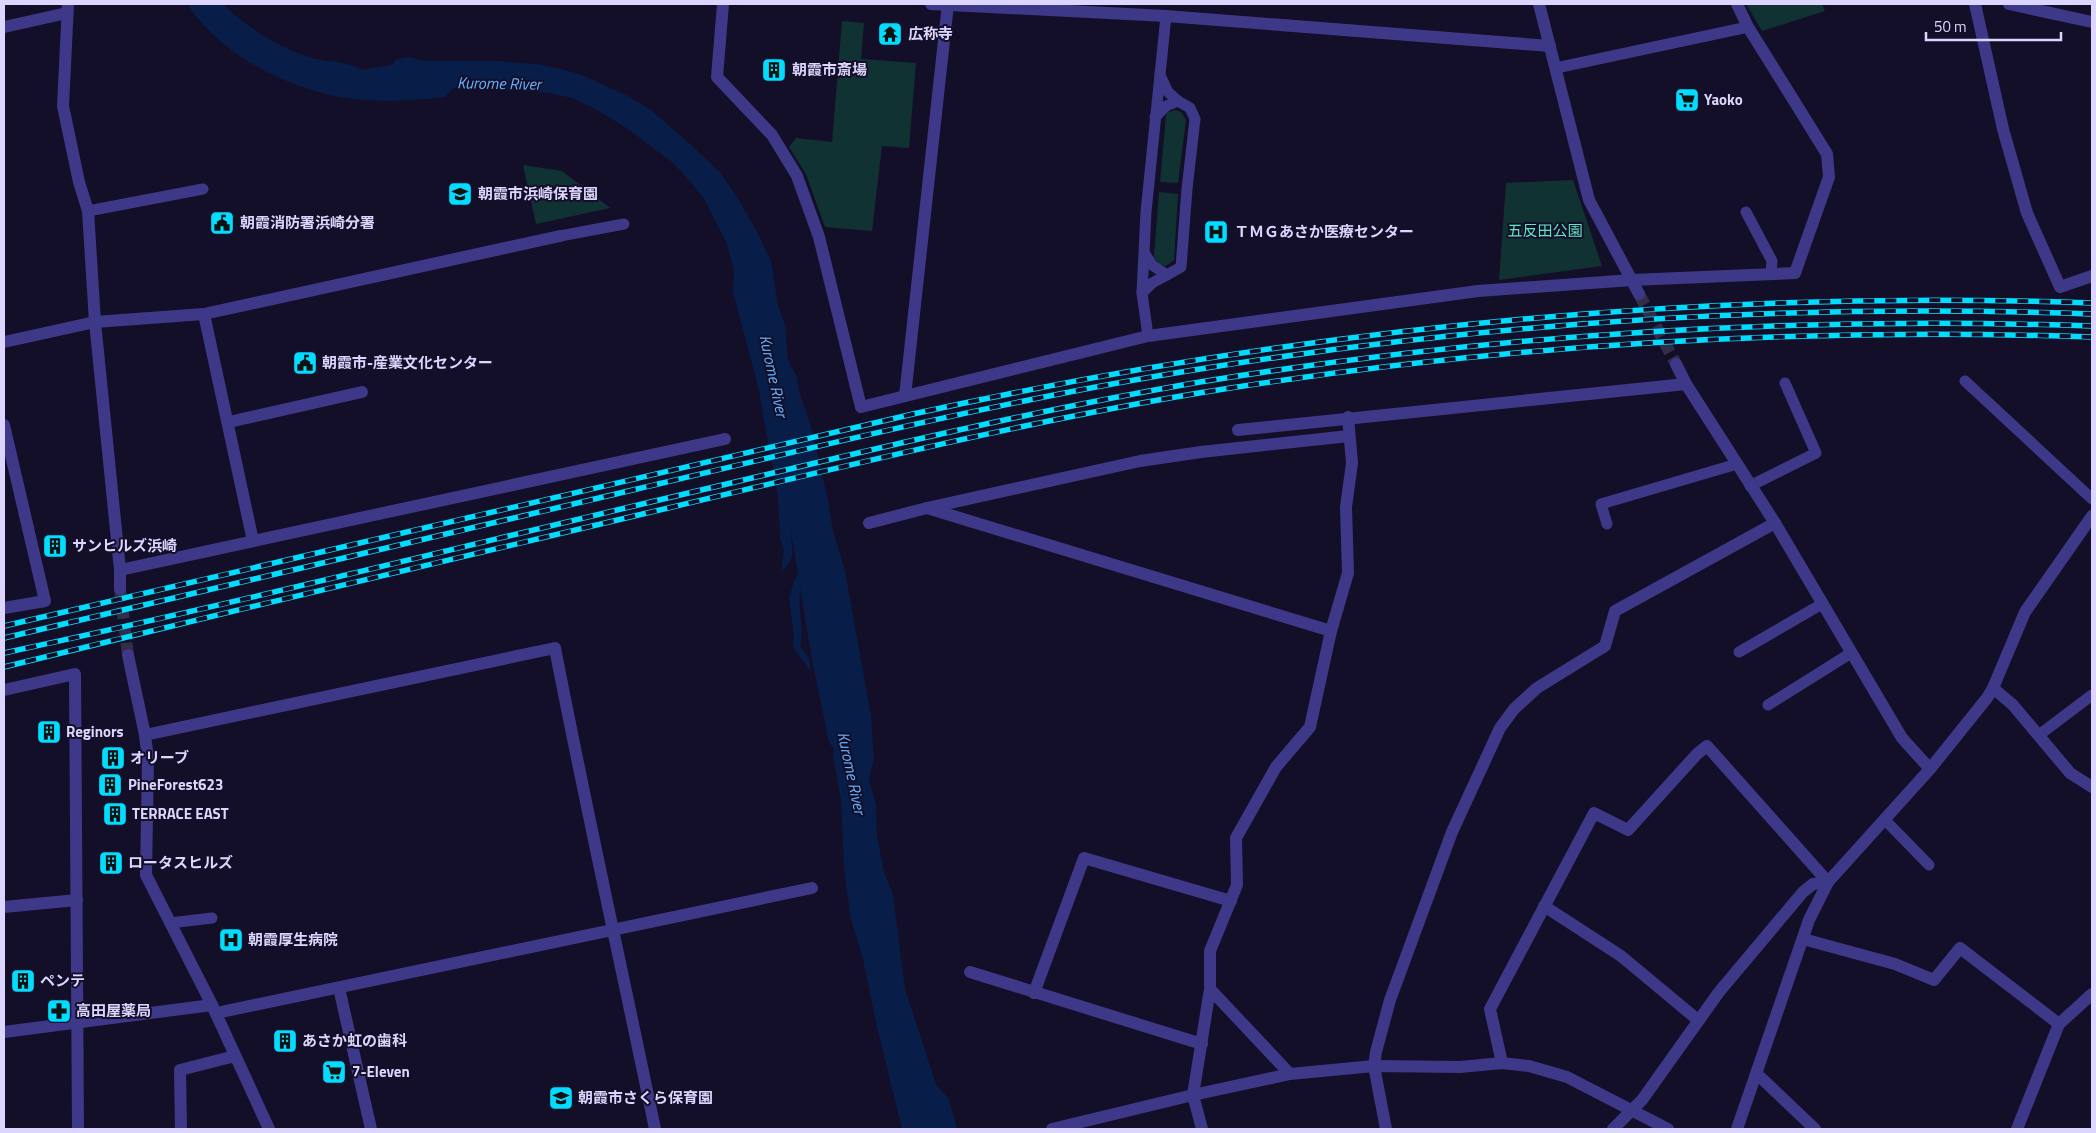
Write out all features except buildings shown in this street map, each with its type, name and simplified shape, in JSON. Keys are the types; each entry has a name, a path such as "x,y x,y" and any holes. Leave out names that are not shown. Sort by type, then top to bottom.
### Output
{"street":[{"path":"723,4 717,78 772,135 797,176 819,237 861,407 1148,336 1478,291 1632,280 1795,273 1828,178 1827,154 1748,27 1737,4"},
{"path":"931,4 1167,10 1550,46"},
{"path":"905,396 948,4"},
{"path":"1540,4 1589,200 1639,294"},
{"path":"1975,4 2003,129 2026,213 2060,286 2092,276"},
{"path":"2009,4 2092,22"},
{"path":"4,27 67,8 63,106 79,182 88,211 95,322 120,570 120,589"},
{"path":"4,342 95,322 204,314 560,236"},
{"path":"204,314 229,422 253,541"},
{"path":"1676,364 1686,384 1775,523 1902,738 1930,769"},
{"path":"1238,430 1348,417 1686,384"},
{"path":"229,422 362,392"},
{"path":"1202,1129 1193,1095 1210,989 1210,951 1237,885 1236,838 1276,767 1310,727 1330,631 1348,573 1346,507 1352,463 1348,417"},
{"path":"4,425 10,482 45,601 4,608"},
{"path":"869,523 927,508 1140,461 1201,452 1349,436"},
{"path":"120,570 725,438"},
{"path":"927,508 1330,631"},
{"path":"1737,1129 1803,939 1828,882 1930,769 1994,688 2025,612 2092,516"},
{"path":"1386,1129 1374,1066 1390,1000 1452,832 1500,728 1514,709 1538,688 1605,646 1615,611 1775,523"},
{"path":"145,735 555,648 583,792 614,928 655,1129"},
{"path":"128,655 145,735 148,759 146,876 214,1009 269,1129"},
{"path":"4,690 75,674 78,900 78,1129"},
{"path":"1994,688 2013,704 2070,773 2092,787"},
{"path":"1502,1063 1490,1009 1594,813 1628,830 1697,754 1708,746 1828,882"},
{"path":"1034,992 1084,858 1231,902"},
{"path":"1613,1129 1642,1100 1698,1020 1752,951 1803,892 1813,884 1828,882"},
{"path":"4,1032 77,1022 214,1009 339,988 614,928 812,888"},
{"path":"4,907 78,900"},
{"path":"1544,906 1621,956 1698,1020"},
{"path":"1803,939 1895,964 1934,980 1960,948 2059,1024"},
{"path":"970,972 1202,1044"},
{"path":"339,988 371,1129"},
{"path":"1210,989 1290,1074"},
{"path":"2017,1129 2059,1024 2092,994"},
{"path":"181,1129 180,1070 235,1056"},
{"path":"1052,1129 1290,1074 1374,1066 1460,1067 1502,1063 1529,1066 1567,1077 1668,1129"},
{"path":"1757,1074 1815,1129"}],"lane":[{"path":"1148,336 1142,293 1144,254 1155,118 1167,10"},
{"path":"1556,68 1748,27"},
{"path":"1142,293 1152,283 1182,267 1187,189 1195,119 1190,108 1168,92 1160,75"},
{"path":"1155,118 1166,106 1178,101"},
{"path":"88,211 203,189"},
{"path":"1746,212 1772,261 1771,274"},
{"path":"560,236 624,224"},
{"path":"1144,254 1152,265 1167,275"},
{"path":"1965,381 2092,499"},
{"path":"1750,486 1816,453 1785,383"},
{"path":"1607,524 1600,504 1737,464"},
{"path":"1738,652 1822,604"},
{"path":"1768,705 1851,653"},
{"path":"2039,735 2092,695"},
{"path":"1884,819 1930,865"},
{"path":"170,923 212,918"}],"green space":[{"path":"1746,4 1822,4 1825,11 1762,31"},
{"path":"842,21 864,23 861,59 916,63 909,148 882,146 872,231 825,227 806,174 789,147 796,138 832,142"},
{"path":"1176,110 1181,112 1186,120 1178,183 1160,182 1166,116 1168,112"},
{"path":"523,165 562,171 610,208 536,224"},
{"name":"五反田公園","path":"1573,180 1602,266 1499,280 1506,183"},
{"path":"1159,192 1178,194 1174,260 1166,266 1158,263 1154,256"}],"water":[{"path":"187,4 223,4 252,28 286,48 309,57 342,63 361,70 391,65 397,59 411,57 424,61 495,61 536,64 582,75 628,96 651,110 720,172 740,202 771,261 778,305 785,326 788,360 797,377 799,391 810,423 828,500 833,531 845,571 871,716 874,758 869,780 876,805 877,836 884,872 893,895 905,989 936,1084 949,1099 957,1129 902,1129 877,1027 862,955 851,920 844,869 841,799 833,757 835,732 828,702 829,697 839,692 844,686 843,676 836,663 832,622 817,568 814,566 810,587 809,589 801,587 799,602 802,632 800,647 808,658 810,671 793,647 794,638 789,598 794,581 803,568 804,555 800,545 802,531 795,522 791,535 791,560 781,572 784,551 780,538 778,497 758,386 733,292 734,270 727,244 704,199 672,162 625,127 572,98 549,93 453,88 445,97 379,101 352,99 317,92 274,75 234,52 201,22"}],"waterway":[{"name":"Kurome River","path":"806,524 827,653 844,736"}],"tunnel":[{"path":"1639,294 1676,364"},
{"path":"120,589 128,655"}],"railway":[{"path":"4,626 913,414 1059,384 1205,359 1352,338 1499,321 1647,310 1795,302 1944,300 2092,303"},
{"path":"4,638 917,424 1058,394 1200,369 1422,339 1533,328 1645,320 1756,314 1868,311 2092,314"},
{"path":"4,653 277,591 906,442 1023,416 1200,382 1311,365 1422,352 1645,332 1868,324 2092,326"},
{"path":"4,667 922,448 1129,405 1199,393 1310,376 1421,363 1644,343 1868,335 2092,337"}],"place":[{"name":"広称寺","path":"890,34"},
{"name":"朝霞市斎場","path":"774,70"},
{"name":"Yaoko","path":"1687,100"},
{"name":"朝霞市浜崎保育園","path":"460,194"},
{"name":"朝霞消防署浜崎分署","path":"222,223"},
{"name":"ＴＭＧあさか医療センター","path":"1216,232"},
{"name":"朝霞市-産業文化センター","path":"305,363"},
{"name":"サンヒルズ浜崎","path":"55,546"},
{"name":"Reginors","path":"49,732"},
{"name":"オリーブ","path":"113,758"},
{"name":"PineForest623","path":"110,785"},
{"name":"TERRACE EAST","path":"115,814"},
{"name":"ロータスヒルズ","path":"111,863"},
{"name":"朝霞厚生病院","path":"231,940"},
{"name":"ペンテ","path":"23,981"},
{"name":"高田屋薬局","path":"59,1011"},
{"name":"あさか虹の歯科","path":"285,1041"},
{"name":"7-Eleven","path":"334,1072"},
{"name":"朝霞市さくら保育園","path":"561,1098"}]}
